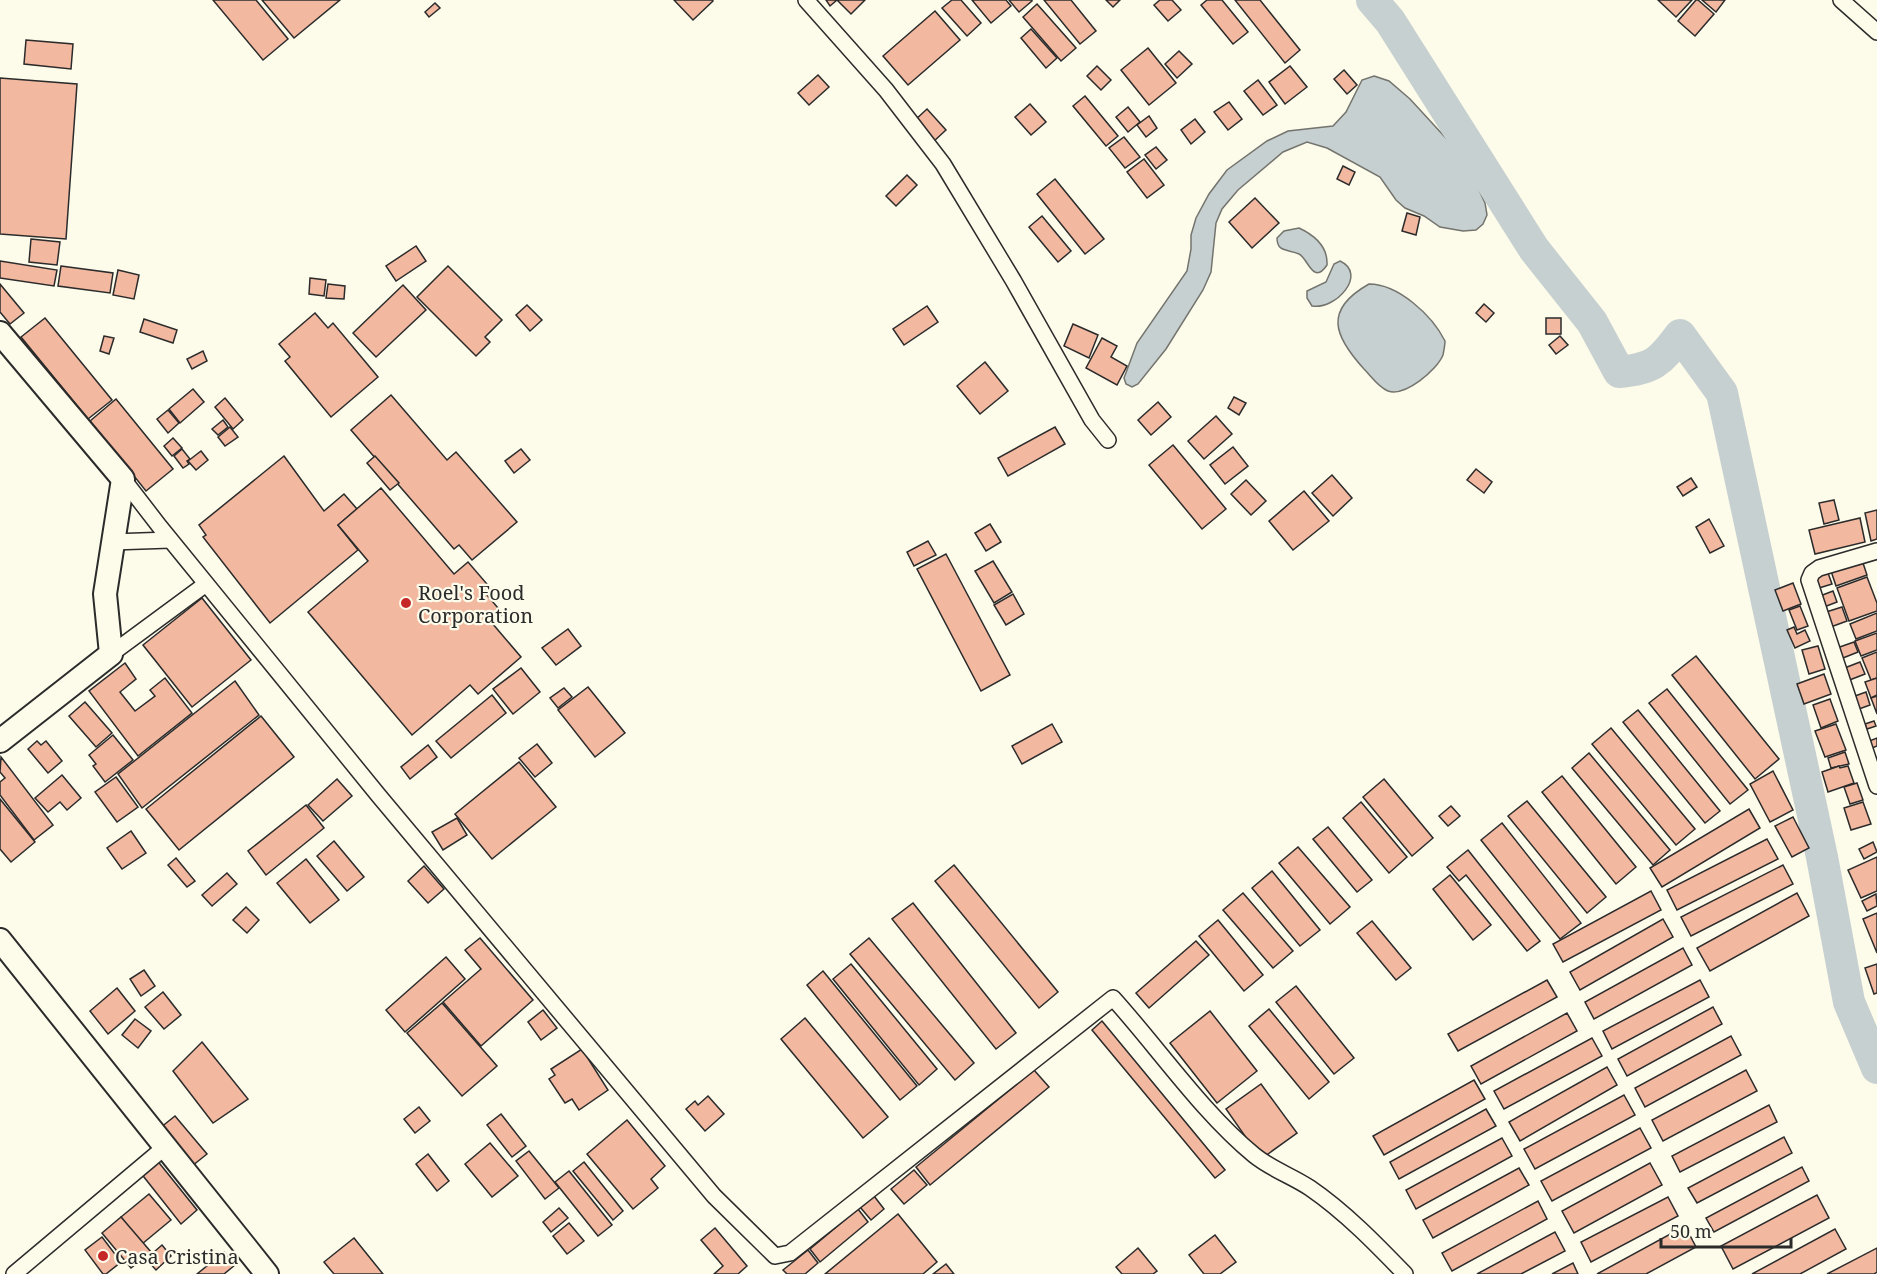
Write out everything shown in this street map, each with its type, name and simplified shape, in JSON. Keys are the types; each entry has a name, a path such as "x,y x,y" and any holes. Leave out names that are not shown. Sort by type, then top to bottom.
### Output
{"street":[{"path":"806,0 886,90 943,164 1013,280 1092,420 1108,440"},
{"path":"1841,0 1877,32"},
{"path":"0,333 123,479 379,796 714,1196 775,1256 790,1253 1113,998 1166,1061 1242,1144 1268,1165 1308,1186 1325,1199 1405,1274"},
{"path":"111,654 105,594 123,479"},
{"path":"112,542 170,540"},
{"path":"1876,552 1819,568 1812,573 1809,580 1877,786"},
{"path":"0,741 111,654 206,584"},
{"path":"0,940 266,1273"},
{"path":"14,1274 165,1147"}],"shaded area":[{"path":"1374,76 1389,81 1410,99 1455,148 1471,173 1485,203 1487,215 1483,224 1476,230 1463,231 1440,227 1424,216 1405,208 1396,200 1380,177 1327,148 1307,142 1283,152 1238,190 1222,209 1216,223 1211,272 1203,290 1166,349 1138,384 1132,387 1126,384 1124,378 1137,343 1187,271 1191,235 1196,218 1209,194 1227,170 1267,141 1288,131 1333,126 1346,112 1362,80"},
{"path":"1299,228 1310,234 1323,247 1327,265 1318,273 1311,269 1302,256 1279,246 1277,238 1284,231"},
{"path":"1340,261 1348,267 1351,274 1346,290 1330,302 1321,306 1312,306 1307,298 1307,291 1326,282 1334,264"},
{"path":"1369,284 1391,289 1413,303 1432,321 1445,341 1443,355 1434,368 1420,381 1403,390 1388,391 1378,384 1354,357 1340,334 1339,314 1354,294"}],"building":[{"path":"213,0 256,0 288,39 263,60"},
{"path":"262,0 340,0 294,38"},
{"path":"674,0 712,0 713,1 693,20"},
{"path":"826,0 837,0 830,6"},
{"path":"837,0 865,0 851,14"},
{"path":"952,0 961,0 981,23 967,36 942,8"},
{"path":"972,0 1006,0 1011,6 991,23"},
{"path":"1009,0 1032,0 1032,1 1019,12"},
{"path":"1044,0 1071,0 1096,31 1080,44"},
{"path":"1106,0 1120,0 1113,7"},
{"path":"1160,0 1172,0 1181,10 1168,21 1154,5"},
{"path":"1207,0 1222,0 1248,32 1233,44 1201,5"},
{"path":"1235,0 1260,0 1300,50 1285,63"},
{"path":"1658,0 1692,0 1676,17"},
{"path":"1696,0 1714,14 1695,36 1678,21"},
{"path":"1702,0 1725,0 1716,12"},
{"path":"435,3 440,8 429,17 425,12"},
{"path":"1037,4 1076,48 1061,61 1023,17"},
{"path":"935,11 960,40 908,85 883,56"},
{"path":"1031,29 1057,58 1046,68 1021,38"},
{"path":"26,40 73,44 71,69 24,64"},
{"path":"1148,48 1176,83 1149,105 1121,70"},
{"path":"1179,51 1192,64 1177,78 1165,64"},
{"path":"1097,66 1111,80 1101,90 1087,76"},
{"path":"1290,66 1307,87 1285,104 1269,82"},
{"path":"1344,70 1357,85 1347,94 1334,79"},
{"path":"818,75 829,87 809,105 798,93"},
{"path":"0,78 77,84 66,239 0,234"},
{"path":"1258,80 1277,105 1263,115 1244,91"},
{"path":"1085,96 1118,136 1106,146 1073,106"},
{"path":"1229,102 1242,119 1228,130 1214,112"},
{"path":"1030,104 1046,122 1031,135 1015,117"},
{"path":"1128,107 1140,122 1128,132 1116,117"},
{"path":"927,109 946,130 933,142 914,121"},
{"path":"1149,116 1157,128 1146,137 1137,125"},
{"path":"1195,119 1205,132 1191,144 1181,130"},
{"path":"1124,137 1140,157 1125,168 1109,148"},
{"path":"1156,147 1167,160 1156,169 1145,155"},
{"path":"1144,159 1164,185 1147,198 1127,172"},
{"path":"1343,166 1355,172 1349,185 1337,179"},
{"path":"907,175 917,185 896,206 886,196"},
{"path":"1055,179 1104,239 1085,254 1037,194"},
{"path":"1255,198 1279,223 1252,248 1229,222"},
{"path":"1407,213 1420,217 1416,235 1402,231"},
{"path":"1042,216 1071,251 1058,262 1029,227"},
{"path":"31,239 60,242 57,265 29,262"},
{"path":"416,246 426,261 396,281 386,266"},
{"path":"0,261 57,270 54,286 0,278"},
{"path":"61,266 113,273 110,293 58,286"},
{"path":"448,266 502,320 485,337 490,342 476,356 417,297"},
{"path":"118,270 139,275 134,299 113,295"},
{"path":"310,278 326,280 324,296 309,294"},
{"path":"0,284 24,313 10,324 0,312"},
{"path":"328,284 345,286 344,299 326,298"},
{"path":"403,285 426,310 376,357 353,333"},
{"path":"1484,304 1494,313 1486,322 1476,313"},
{"path":"527,305 542,320 530,331 516,315"},
{"path":"927,306 938,322 904,345 893,329"},
{"path":"315,313 328,328 333,323 378,377 331,417 285,361 290,357 279,344"},
{"path":"45,318 112,400 88,419 21,337"},
{"path":"1546,318 1561,318 1561,334 1546,334"},
{"path":"144,319 177,330 173,343 140,332"},
{"path":"1073,324 1098,335 1089,358 1064,346"},
{"path":"104,336 114,338 109,354 100,351"},
{"path":"1560,336 1568,345 1556,354 1549,345"},
{"path":"1102,338 1117,346 1111,357 1127,366 1117,385 1086,368"},
{"path":"203,351 207,361 192,369 187,359"},
{"path":"985,362 1008,391 980,414 957,386"},
{"path":"193,389 204,402 180,423 169,409"},
{"path":"391,395 447,460 456,452 517,522 472,560 459,545 454,549 351,430"},
{"path":"1234,397 1246,403 1239,415 1228,408"},
{"path":"225,398 243,420 233,429 215,407"},
{"path":"116,399 173,469 146,491 90,421"},
{"path":"1158,402 1171,417 1151,435 1138,420"},
{"path":"168,410 179,423 168,433 157,419"},
{"path":"1216,416 1232,434 1204,459 1188,441"},
{"path":"223,420 228,427 218,435 212,429"},
{"path":"230,427 238,437 225,446 218,437"},
{"path":"1055,427 1065,444 1008,476 998,458"},
{"path":"173,438 182,448 172,456 164,446"},
{"path":"1173,445 1226,509 1202,529 1149,465"},
{"path":"1233,447 1248,466 1225,484 1210,465"},
{"path":"182,449 190,459 187,461 189,464 183,468 174,456"},
{"path":"521,449 530,460 514,473 505,461"},
{"path":"201,451 208,460 196,470 188,461"},
{"path":"284,456 324,511 344,494 357,509 338,525 358,550 270,623 203,537 206,535 199,525"},
{"path":"375,456 399,483 390,490 367,463"},
{"path":"1476,469 1492,482 1484,493 1467,480"},
{"path":"1332,475 1352,498 1333,516 1312,493"},
{"path":"1691,478 1697,487 1683,496 1677,487"},
{"path":"1246,480 1266,501 1251,515 1231,494"},
{"name":"Roel's Food Corporation","path":"381,488 454,574 468,562 493,591 487,595 503,614 492,623 521,657 478,694 470,685 412,735 308,612 368,561 338,525"},
{"path":"1304,491 1329,521 1293,550 1269,521"},
{"path":"1834,500 1839,520 1824,524 1819,503"},
{"path":"1877,510 1877,539 1871,541 1865,513"},
{"path":"1860,518 1865,542 1815,554 1809,530"},
{"path":"1709,519 1724,546 1710,553 1696,527"},
{"path":"990,524 1001,542 986,551 975,533"},
{"path":"928,541 936,555 914,566 907,552"},
{"path":"946,554 1010,675 981,691 917,569"},
{"path":"1861,557 1867,575 1836,586 1830,568"},
{"path":"993,561 1012,592 994,603 975,571"},
{"path":"1828,573 1832,584 1819,588 1815,578"},
{"path":"1867,577 1877,603 1877,611 1849,621 1837,588"},
{"path":"1793,583 1801,604 1783,611 1775,590"},
{"path":"1833,591 1837,602 1824,607 1820,596"},
{"path":"1013,594 1024,614 1006,625 994,605"},
{"path":"202,598 251,660 192,707 143,645"},
{"path":"1800,606 1808,626 1797,630 1789,610"},
{"path":"1842,607 1847,621 1828,628 1823,613"},
{"path":"1877,613 1877,631 1856,639 1850,624"},
{"path":"1794,627 1797,634 1805,630 1810,641 1795,648 1787,630"},
{"path":"568,629 581,646 556,665 542,648"},
{"path":"1877,633 1877,650 1861,656 1855,641"},
{"path":"1854,642 1858,652 1838,660 1834,649"},
{"path":"1818,646 1825,669 1809,674 1802,650"},
{"path":"1877,652 1877,678 1871,680 1862,658"},
{"path":"1696,656 1779,759 1755,779 1672,675"},
{"path":"1860,662 1865,674 1847,681 1842,669"},
{"path":"125,663 136,679 120,692 135,711 155,696 150,690 165,678 192,713 138,756 89,691"},
{"path":"521,668 540,692 513,714 493,689"},
{"path":"1824,674 1831,694 1804,704 1797,684"},
{"path":"1877,678 1877,695 1871,698 1865,682"},
{"path":"235,681 259,715 142,808 118,774"},
{"path":"588,687 625,733 595,757 558,710"},
{"path":"564,688 572,697 558,708 550,698"},
{"path":"1667,689 1748,790 1730,804 1649,703"},
{"path":"1866,692 1870,705 1859,709 1855,696"},
{"path":"492,695 506,713 451,758 436,741"},
{"path":"1877,696 1877,714 1871,698"},
{"path":"1830,699 1838,721 1821,728 1813,705"},
{"path":"85,702 112,733 96,747 69,716"},
{"path":"1638,710 1720,811 1705,823 1623,722"},
{"path":"261,716 294,757 179,850 146,809"},
{"path":"1874,721 1876,726 1867,729 1865,724"},
{"path":"1052,724 1062,742 1022,764 1012,746"},
{"path":"1836,724 1846,750 1825,757 1815,731"},
{"path":"1611,728 1695,829 1676,845 1592,744"},
{"path":"113,735 133,760 105,782 93,766 96,764 89,755"},
{"path":"1877,738 1877,746 1870,749 1867,742"},
{"path":"37,741 41,745 46,741 62,761 48,773 28,749"},
{"path":"537,744 552,763 535,777 519,758"},
{"path":"428,745 437,757 410,779 401,767"},
{"path":"1845,752 1849,764 1831,768 1828,758"},
{"path":"1589,753 1670,850 1653,865 1572,768"},
{"path":"1,757 53,825 34,840 0,795 0,782 5,778 0,772"},
{"path":"519,762 556,807 492,859 455,814"},
{"path":"1839,766 1840,768 1848,766 1854,783 1828,792 1822,772"},
{"path":"1773,771 1793,810 1770,822 1750,784"},
{"path":"62,775 81,798 67,810 60,802 48,812 35,798"},
{"path":"1562,776 1636,867 1616,884 1542,792"},
{"path":"116,777 138,807 117,822 95,792"},
{"path":"337,779 352,796 323,821 308,805"},
{"path":"1384,779 1433,838 1412,856 1363,797"},
{"path":"1857,783 1863,800 1850,804 1844,787"},
{"path":"0,799 35,842 11,862 0,849"},
{"path":"1527,801 1606,897 1587,913 1508,816"},
{"path":"1361,802 1407,857 1389,873 1343,818"},
{"path":"1863,802 1871,824 1851,830 1844,808"},
{"path":"306,805 324,828 266,875 248,851"},
{"path":"1451,806 1460,816 1448,826 1439,816"},
{"path":"1749,809 1760,828 1662,887 1650,868"},
{"path":"1793,817 1809,848 1792,857 1775,826"},
{"path":"457,818 467,835 443,850 432,832"},
{"path":"1502,823 1581,923 1560,939 1481,840"},
{"path":"1328,827 1372,880 1357,892 1313,839"},
{"path":"131,831 146,853 122,869 107,848"},
{"path":"1767,839 1778,859 1677,910 1667,890"},
{"path":"334,841 364,877 347,891 317,856"},
{"path":"1873,842 1877,852 1864,859 1859,849"},
{"path":"1298,847 1350,907 1330,924 1279,863"},
{"path":"1468,850 1540,941 1527,951 1466,875 1459,881 1447,867"},
{"path":"1877,857 1877,891 1861,898 1848,870"},
{"path":"176,858 195,881 187,887 168,865"},
{"path":"306,859 339,900 310,923 277,883"},
{"path":"954,865 1058,992 1039,1008 935,881"},
{"path":"1783,865 1793,884 1691,936 1681,917"},
{"path":"424,866 444,889 428,903 408,881"},
{"path":"1272,871 1320,930 1300,946 1252,888"},
{"path":"227,873 237,884 212,906 202,895"},
{"path":"1450,875 1491,925 1473,940 1433,889"},
{"path":"1651,891 1661,910 1563,962 1553,944"},
{"path":"1243,893 1293,951 1273,968 1223,910"},
{"path":"1797,893 1809,916 1710,971 1697,948"},
{"path":"1876,894 1877,906 1867,911 1862,901"},
{"path":"913,903 1016,1033 996,1049 892,919"},
{"path":"246,907 259,920 247,933 233,920"},
{"path":"1877,913 1877,953 1863,919"},
{"path":"1663,919 1673,937 1580,990 1570,972"},
{"path":"1218,920 1263,975 1244,991 1199,936"},
{"path":"1372,921 1411,968 1396,980 1357,933"},
{"path":"480,938 533,1000 481,1046 443,1002 481,969 465,950"},
{"path":"869,938 974,1063 955,1080 850,954"},
{"path":"1196,941 1209,955 1149,1008 1136,993"},
{"path":"1683,948 1692,965 1594,1019 1585,1002"},
{"path":"446,957 465,979 405,1032 386,1010"},
{"path":"851,964 937,1069 919,1085 833,979"},
{"path":"1877,964 1877,993 1874,994 1865,968"},
{"path":"144,970 155,986 141,996 130,979"},
{"path":"823,971 917,1086 900,1100 807,985"},
{"path":"1547,980 1557,997 1458,1051 1448,1034"},
{"path":"1700,980 1709,997 1612,1049 1603,1031"},
{"path":"1296,986 1354,1058 1334,1074 1276,1002"},
{"path":"117,988 135,1011 108,1034 90,1011"},
{"path":"163,992 181,1015 164,1029 145,1007"},
{"path":"442,1003 497,1066 462,1096 407,1033"},
{"path":"1713,1007 1722,1024 1627,1076 1618,1059"},
{"path":"1269,1009 1329,1082 1309,1099 1249,1026"},
{"path":"543,1010 557,1028 541,1040 528,1022"},
{"path":"1210,1011 1257,1071 1217,1103 1170,1043"},
{"path":"1567,1013 1577,1031 1481,1084 1471,1066"},
{"path":"805,1018 888,1117 863,1138 781,1039"},
{"path":"135,1019 151,1031 138,1048 122,1035"},
{"path":"1102,1021 1225,1170 1215,1178 1092,1030"},
{"path":"1731,1036 1741,1055 1645,1107 1635,1088"},
{"path":"1592,1038 1602,1056 1504,1109 1494,1091"},
{"path":"202,1042 248,1099 213,1123 173,1071"},
{"path":"582,1049 608,1090 579,1110 572,1099 565,1103 549,1079 555,1075 551,1069"},
{"path":"1607,1067 1617,1085 1520,1141 1509,1122"},
{"path":"1034,1070 1049,1087 930,1185 916,1167"},
{"path":"1746,1070 1757,1091 1663,1141 1652,1120"},
{"path":"1474,1080 1485,1099 1384,1155 1373,1136"},
{"path":"1261,1084 1297,1133 1261,1159 1226,1109"},
{"path":"1624,1095 1635,1115 1535,1169 1524,1149"},
{"path":"708,1096 724,1114 705,1131 686,1109 695,1101 698,1105"},
{"path":"1769,1105 1777,1122 1680,1172 1672,1156"},
{"path":"419,1107 430,1121 415,1133 404,1119"},
{"path":"1486,1109 1496,1126 1399,1179 1390,1162"},
{"path":"501,1114 526,1146 512,1157 487,1125"},
{"path":"175,1116 207,1154 192,1166 160,1128"},
{"path":"627,1120 665,1166 651,1179 658,1188 633,1209 587,1154"},
{"path":"1640,1128 1651,1148 1552,1201 1541,1181"},
{"path":"1784,1137 1792,1153 1697,1203 1688,1188"},
{"path":"1502,1138 1512,1156 1416,1209 1406,1190"},
{"path":"490,1143 518,1176 492,1197 465,1164"},
{"path":"529,1151 559,1188 545,1199 516,1161"},
{"path":"428,1154 449,1181 437,1191 416,1164"},
{"path":"156,1159 197,1210 181,1224 140,1172"},
{"path":"584,1162 623,1211 613,1220 573,1171"},
{"path":"1650,1163 1662,1185 1574,1233 1562,1211"},
{"path":"1802,1167 1809,1181 1714,1232 1706,1218"},
{"path":"1519,1168 1529,1185 1433,1238 1423,1220"},
{"path":"914,1170 927,1185 904,1204 891,1189"},
{"path":"569,1171 612,1225 598,1236 555,1182"},
{"path":"149,1194 171,1220 142,1244 121,1217"},
{"path":"1817,1195 1829,1218 1733,1269 1721,1246"},
{"path":"874,1196 884,1209 871,1220 860,1207"},
{"path":"1668,1197 1678,1216 1591,1262 1581,1242"},
{"path":"1538,1201 1547,1219 1452,1271 1442,1253"},
{"path":"559,1208 568,1218 551,1232 543,1222"},
{"path":"858,1209 868,1222 820,1262 810,1249"},
{"path":"898,1214 937,1262 923,1274 825,1274"},
{"path":"121,1217 151,1252 131,1268 102,1233"},
{"path":"569,1223 584,1241 567,1254 553,1236"},
{"path":"1685,1226 1696,1247 1646,1274 1597,1274"},
{"path":"715,1228 747,1266 738,1274 714,1274 723,1266 701,1240"},
{"path":"1835,1229 1846,1249 1800,1274 1752,1274"},
{"path":"1555,1232 1565,1251 1521,1274 1477,1274"},
{"path":"1215,1235 1236,1262 1220,1274 1204,1274 1189,1255"},
{"name":"Casa Cristina","path":"102,1237 121,1262 106,1274 103,1274 85,1250"},
{"path":"354,1238 383,1274 334,1274 324,1262"},
{"path":"162,1245 171,1256 156,1270 146,1259"},
{"path":"1138,1248 1157,1271 1153,1274 1122,1274 1116,1267"},
{"path":"1877,1248 1877,1272 1874,1274 1827,1274"},
{"path":"808,1250 818,1263 805,1274 787,1274 783,1270"},
{"path":"224,1252 235,1265 224,1274 197,1274"},
{"path":"1573,1263 1578,1274 1552,1274"},
{"path":"946,1264 954,1274 933,1274"}],"waterway":[{"path":"1372,0 1390,21 1534,249 1592,322 1619,372 1640,369 1655,362 1667,352 1680,335 1722,393 1822,857 1849,1002 1877,1068"}],"place":[{"name":"Roel's Food Corporation","path":"406,603"},
{"name":"Casa Cristina","path":"103,1256"}]}
